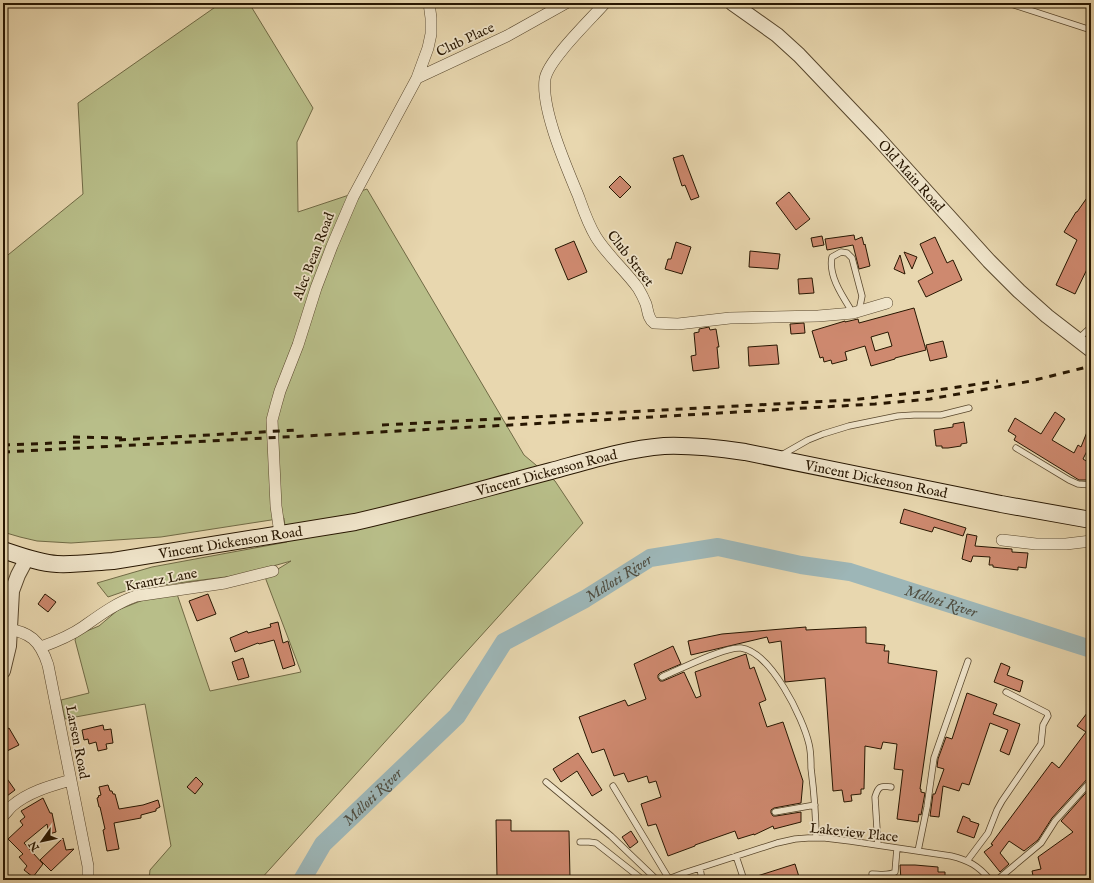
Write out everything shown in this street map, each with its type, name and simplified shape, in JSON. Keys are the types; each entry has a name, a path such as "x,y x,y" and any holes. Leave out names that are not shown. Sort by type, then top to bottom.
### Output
{"main road":[{"name":"Vincent Dickenson Road","path":"3,550 28,558 57,564 80,564 113,561 355,522 485,490 593,460 634,450 663,446 716,448 776,458 993,503 1091,520"}],"street":[{"name":"Alec Bean Road","path":"280,534 276,506 272,420 276,405 298,345 316,288 352,197 417,78 428,48 431,34 429,3"},
{"name":"Club Place","path":"417,78 507,36 566,3"},
{"name":"Club Street","path":"605,3 563,50 551,66 546,78 545,89 555,134 590,225 598,241 638,288 646,303 648,315 652,321 654,323 678,324 730,318 803,316 856,312 887,303"},
{"name":"Old Main Road","path":"732,3 777,35 799,55 877,137 989,261 1019,291 1091,350"},
{"path":"1002,540 1036,544 1091,542"},
{"path":"3,671 9,646 7,628 12,591 18,574 28,558"},
{"name":"Krantz Lane","path":"41,647 58,641 82,628 114,606 136,596 225,583 273,571"},
{"name":"Larsen Road","path":"7,628 22,632 29,636 41,647 48,665 88,866 87,880"},
{"path":"3,816 12,806 28,796 42,789 71,780"}],"lane":[{"path":"1008,3 1091,30"},
{"path":"841,252 847,253 852,258 862,296 856,312 838,290 834,276 831,262 832,256 841,252"},
{"path":"1077,340 1091,327"},
{"path":"776,458 808,440 849,426 898,416 941,415 969,408"},
{"path":"1016,448 1069,480 1078,484 1091,485"},
{"path":"662,677 718,653 734,648 749,650 766,663 774,673 797,711 809,744 816,805 816,838"},
{"path":"918,851 927,807 934,758 968,661"},
{"path":"967,861 988,832 1002,801 1041,744 1043,725 1048,716 1047,713 1006,692"},
{"path":"997,880 1041,843 1055,821 1091,781"},
{"path":"546,782 611,836 657,880"},
{"path":"613,786 668,879"},
{"path":"878,845 875,797 879,788 884,786 891,787"},
{"path":"775,812 816,805"},
{"name":"Lakeview Place","path":"668,879 777,843 795,839 816,838 850,841 950,856 967,861 984,872 990,880"},
{"path":"580,842 596,843 643,880"},
{"path":"872,874 894,873 896,848"},
{"path":"736,856 744,880"},
{"path":"700,868 702,880"}],"green space":[{"path":"221,3 249,3 313,108 297,142 298,212 367,189 524,455 555,481 583,523 260,880 149,880 150,870 171,846 145,704 65,719 61,700 89,693 75,640 77,635 99,626 118,610 143,600 177,594 210,691 301,672 265,577 291,561 241,575 131,589 108,597 97,583 152,567 287,542 284,518 161,537 71,543 37,541 3,532 3,259 83,194 78,103"}],"building":[{"path":"683,155 699,197 691,200 685,185 682,186 673,158"},
{"path":"620,176 631,187 620,198 609,187"},
{"path":"789,192 810,219 796,230 776,203"},
{"path":"1091,192 1091,261 1075,294 1056,285 1077,240 1064,232 1076,212"},
{"path":"854,235 855,240 862,237 870,266 859,269 853,245 827,250 825,239"},
{"path":"822,236 824,245 813,247 811,238"},
{"path":"935,237 947,263 953,260 962,280 926,297 918,281 933,273 920,244"},
{"path":"574,241 587,272 568,280 555,249"},
{"path":"676,242 691,247 682,274 665,269 668,259 671,259"},
{"path":"750,251 780,254 778,269 749,267"},
{"path":"904,252 917,257 912,269"},
{"path":"900,255 905,274 894,269"},
{"path":"812,278 814,293 799,294 798,279"},
{"path":"914,308 926,350 871,366 865,346 845,352 847,360 832,364 831,360 824,362 823,357 820,358 812,331 845,321 858,319 859,323","holes":["888,332 892,346 875,351 871,337"]},
{"path":"804,323 805,333 791,334 790,324"},
{"path":"709,327 710,330 716,329 719,347 717,347 719,368 693,371 691,356 696,355 694,333 699,332 699,329"},
{"path":"943,341 947,357 930,361 926,345"},
{"path":"777,345 779,364 749,366 748,347"},
{"path":"1055,412 1065,419 1052,440 1074,453 1078,445 1081,447 1091,422 1091,443 1083,459 1091,464 1091,481 1087,479 1079,480 1014,440 1016,436 1008,431 1015,418 1041,434"},
{"path":"964,422 967,443 961,444 961,446 948,448 936,446 934,430 953,427 953,424"},
{"path":"904,509 966,528 963,536 934,527 932,532 900,523"},
{"path":"967,534 977,536 975,546 1012,549 1012,552 1028,553 1026,568 1018,567 1018,570 993,567 993,565 989,565 990,557 973,556 971,562 962,559"},
{"path":"45,594 56,602 48,612 38,604"},
{"path":"208,594 216,614 197,621 189,601"},
{"path":"278,622 283,643 288,641 295,665 283,669 274,640 258,643 235,652 230,638 247,631 248,633 271,627 270,624"},
{"path":"806,627 806,630 866,627 866,643 885,645 884,651 889,651 888,663 937,671 920,789 921,792 925,793 921,815 919,814 918,822 897,819 903,770 894,769 897,744 883,742 881,749 865,746 864,789 861,789 861,794 851,795 852,801 844,802 842,790 833,791 825,678 785,682 781,641 769,643 767,637 691,655 688,641 722,634"},
{"path":"673,646 681,664 660,673 658,678 660,681 663,681 684,672 696,698 701,696 695,672 746,654 750,669 754,667 766,700 759,703 767,727 783,722 803,781 801,803 774,808 771,810 771,813 773,816 776,816 801,812 801,822 774,829 773,826 754,835 738,839 735,831 668,856 656,824 648,826 641,804 661,797 656,781 649,783 647,776 628,782 624,773 614,776 604,749 592,753 579,717 625,700 628,706 646,699 634,664"},
{"path":"243,658 249,677 238,680 232,662"},
{"path":"1001,663 1010,667 1007,675 1023,681 1020,692 994,682"},
{"path":"967,693 997,704 993,714 1020,724 1009,755 1000,751 1008,730 990,723 969,785 962,783 959,791 943,786 939,817 930,816 933,794 935,794 944,769 937,767 938,759 946,737 952,739"},
{"path":"1091,708 1091,766 1087,771 1091,774 1091,777 1088,778 1052,818 1038,840 1024,851 1009,841 1000,853 1009,864 1000,872 984,852 993,845 991,844 1052,762 1059,768 1086,732 1077,726"},
{"path":"103,725 104,730 111,729 113,743 106,744 107,749 98,751 96,742 89,744 88,739 84,740 82,730"},
{"path":"9,728 19,745 5,752 3,748 3,731"},
{"path":"578,753 602,790 592,796 577,771 561,782 553,769"},
{"path":"3,773 15,790 3,799"},
{"path":"196,777 203,784 195,794 187,787"},
{"path":"108,785 110,791 115,794 119,809 143,805 158,800 160,807 156,809 156,811 141,815 141,818 114,823 119,849 107,851 103,830 105,829 97,798 101,795 99,787"},
{"path":"1091,787 1091,880 1034,880 1032,871 1041,869 1038,857 1073,832 1061,821"},
{"path":"43,798 50,813 52,813 56,832 49,834 47,824 24,843 43,864 33,877 24,870 27,866 19,857 23,854 8,839 23,825 20,821 25,817 21,811"},
{"path":"963,816 970,819 970,821 979,824 974,838 957,832"},
{"path":"496,820 511,820 511,831 569,831 570,878 497,878"},
{"path":"631,831 638,842 630,848 622,837"},
{"path":"63,838 66,850 74,849 51,871 40,860"},
{"path":"795,864 800,880 751,880 751,878"},
{"path":"900,865 938,867 938,872 945,872 945,880 901,880"}],"waterway":[{"name":"Mdloti River","path":"302,880 323,844 457,716 504,642 585,599 650,558 718,547 801,565 850,572 1091,649"}],"railway":[{"path":"3,452 875,404 930,399 1031,381 1091,366"},
{"path":"382,425 850,400 931,391 998,381"},
{"path":"119,440 297,430"},
{"path":"73,437 125,438"},
{"path":"3,445 81,442"}]}
